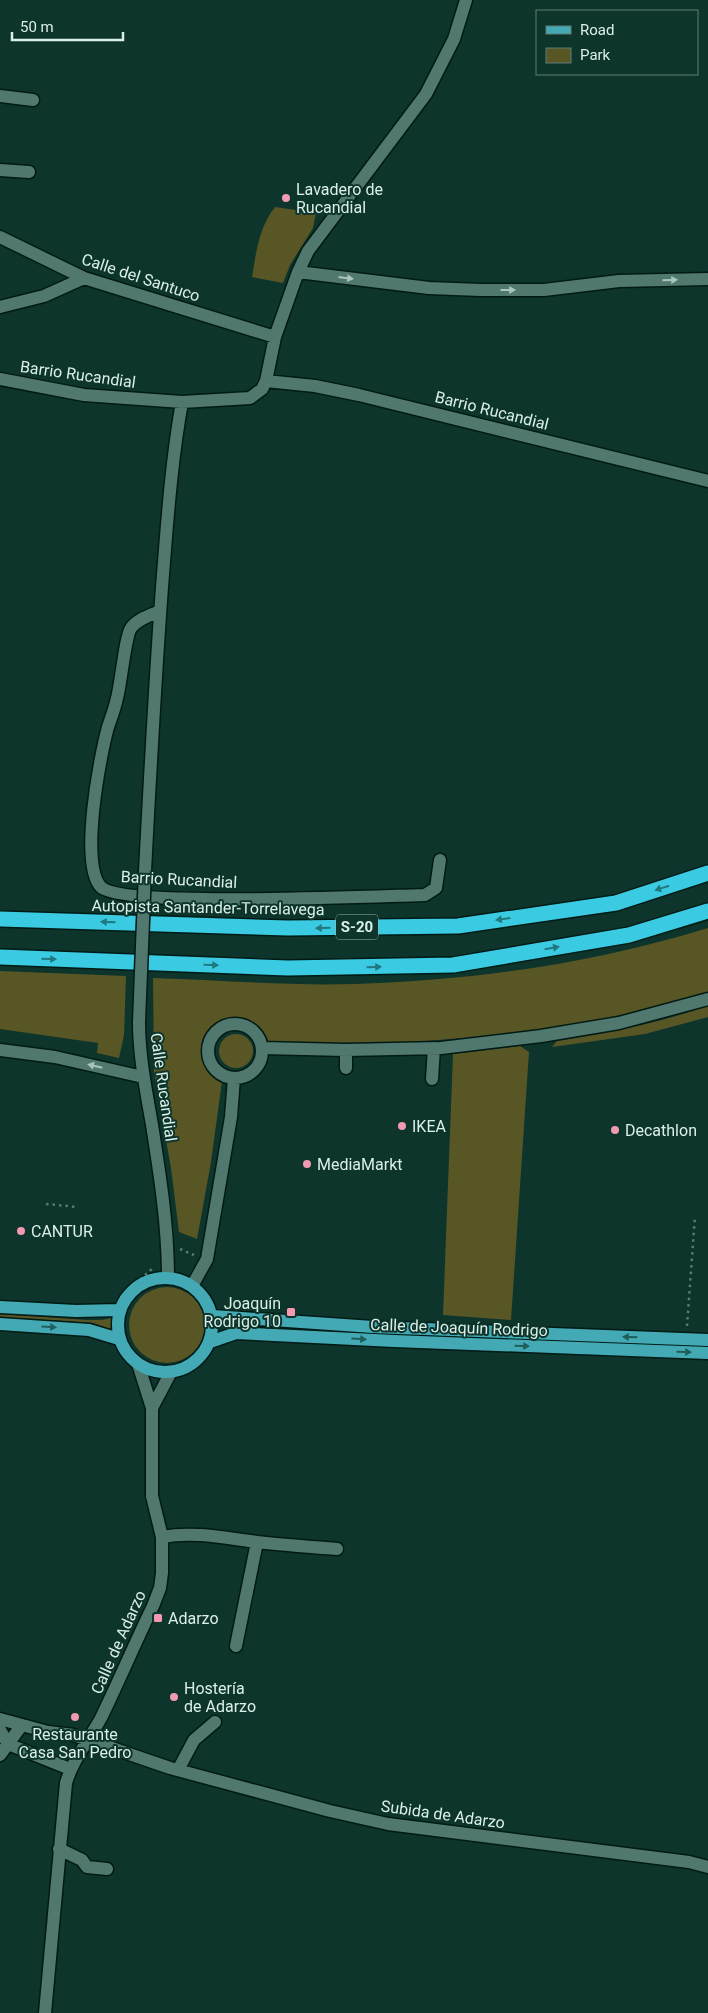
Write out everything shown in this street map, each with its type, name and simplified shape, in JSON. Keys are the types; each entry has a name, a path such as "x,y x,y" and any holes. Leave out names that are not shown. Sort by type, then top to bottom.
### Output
{"highway":[{"name":"Autopista Santander-Torrelavega","path":"0,919 288,928 458,926 616,903 708,873"},
{"path":"0,957 288,968 453,965 629,935 708,911"}],"main road":[{"path":"0,1307 76,1311 117,1306 139,1286 155,1279 168,1278 192,1286 204,1298 213,1316 210,1342 202,1356 193,1364 171,1372 150,1370 138,1364 126,1352 119,1339 117,1306"},
{"name":"Calle de Joaquín Rodrigo","path":"213,1316 373,1327 708,1340"},
{"path":"0,1324 89,1330 119,1339"},
{"name":"Calle de Joaquín Rodrigo","path":"210,1342 236,1333 708,1353"}],"street":[{"path":"266,381 275,337 298,272 313,245 426,94 454,39 466,0"},
{"path":"0,96 33,100"},
{"path":"0,170 29,172"},
{"name":"Calle del Santuco","path":"0,237 84,278 275,337"},
{"path":"298,272 429,288 481,290 544,290 619,281 708,279"},
{"path":"0,306 44,296 84,278"},
{"name":"Barrio Rucandial","path":"0,379 84,395 182,402 250,398 262,389 266,381 315,386 359,395 708,481"},
{"name":"Barrio Rucandial","path":"145,871 153,704 160,611 182,402"},
{"name":"Barrio Rucandial","path":"160,611 140,619 131,628 117,699 103,744 92,819 92,867 101,888 115,894 269,900 425,895 436,888 440,860"},
{"name":"Calle Rucandial","path":"145,871 139,1047 159,1172 168,1249 168,1278"},
{"path":"262,1048 346,1050 434,1048 541,1036 609,1025 708,999"},
{"path":"232,1024 246,1026 257,1035 262,1048 262,1058 258,1066 243,1077 234,1078 220,1073 211,1062 208,1048 213,1035 218,1030 232,1024"},
{"path":"432,1079 434,1048"},
{"path":"0,1050 55,1057 143,1077"},
{"path":"346,1050 346,1068"},
{"path":"192,1286 207,1258 230,1127 234,1078"},
{"name":"Calle de Adarzo","path":"45,2013 63,1802 70,1768 89,1741 160,1588 162,1537 152,1496 152,1408 138,1364"},
{"name":"Calle de Adarzo","path":"152,1408 171,1372"},
{"path":"162,1537 179,1534 201,1534 257,1542 337,1549"},
{"path":"236,1646 257,1542"},
{"name":"Subida de Adarzo","path":"0,1719 48,1732 74,1735 178,1770 388,1824 689,1862 708,1867"},
{"path":"178,1770 194,1740 215,1722"},
{"path":"4,1750 22,1725"},
{"path":"0,1730 4,1750"},
{"path":"4,1750 70,1768"},
{"path":"59,1849 82,1860 88,1867 107,1869"}],"path":[{"path":"46,1204 78,1207"},
{"path":"686,1330 695,1216"},
{"path":"168,1249 178,1248 207,1258"},
{"path":"117,1306 155,1266"}],"green space":[{"path":"275,207 316,213 313,228 290,265 283,283 252,277 262,232"},
{"path":"708,928 708,992 623,1016 503,1035 411,1042 267,1044 258,1030 250,1024 231,1020 222,1022 209,1033 203,1051 206,1064 222,1081 211,1162 197,1239 179,1232 171,1168 154,1073 153,978 279,984 354,984 445,979 533,968 576,960 664,941"},
{"path":"0,971 126,976 124,1035 119,1058 97,1053 98,1043 0,1029"},
{"path":"708,1006 708,1017 645,1034 552,1047 557,1041 633,1027 671,1018"},
{"path":"236,1034 243,1035 248,1039 252,1044 252,1058 248,1063 243,1067 236,1068 229,1067 224,1063 220,1058 219,1051 220,1044 224,1039 229,1035"},
{"path":"520,1046 529,1052 511,1320 443,1315 453,1054"},
{"path":"160,1287 174,1287 188,1293 199,1304 205,1318 202,1340 194,1352 174,1363 160,1363 146,1357 135,1346 129,1332 129,1318 135,1304 146,1293"},
{"path":"0,1314 87,1320 112,1318 111,1331 94,1323 0,1317"}],"place":[{"name":"Lavadero de Rucandial","path":"286,198"},
{"name":"IKEA","path":"402,1126"},
{"name":"Decathlon","path":"615,1130"},
{"name":"MediaMarkt","path":"307,1164"},
{"name":"CANTUR","path":"21,1231"},
{"name":"Joaquín Rodrigo 10","path":"291,1312"},
{"name":"Adarzo","path":"158,1618"},
{"name":"Hostería de Adarzo","path":"174,1697"},
{"name":"Restaurante Casa San Pedro","path":"75,1717"}]}
